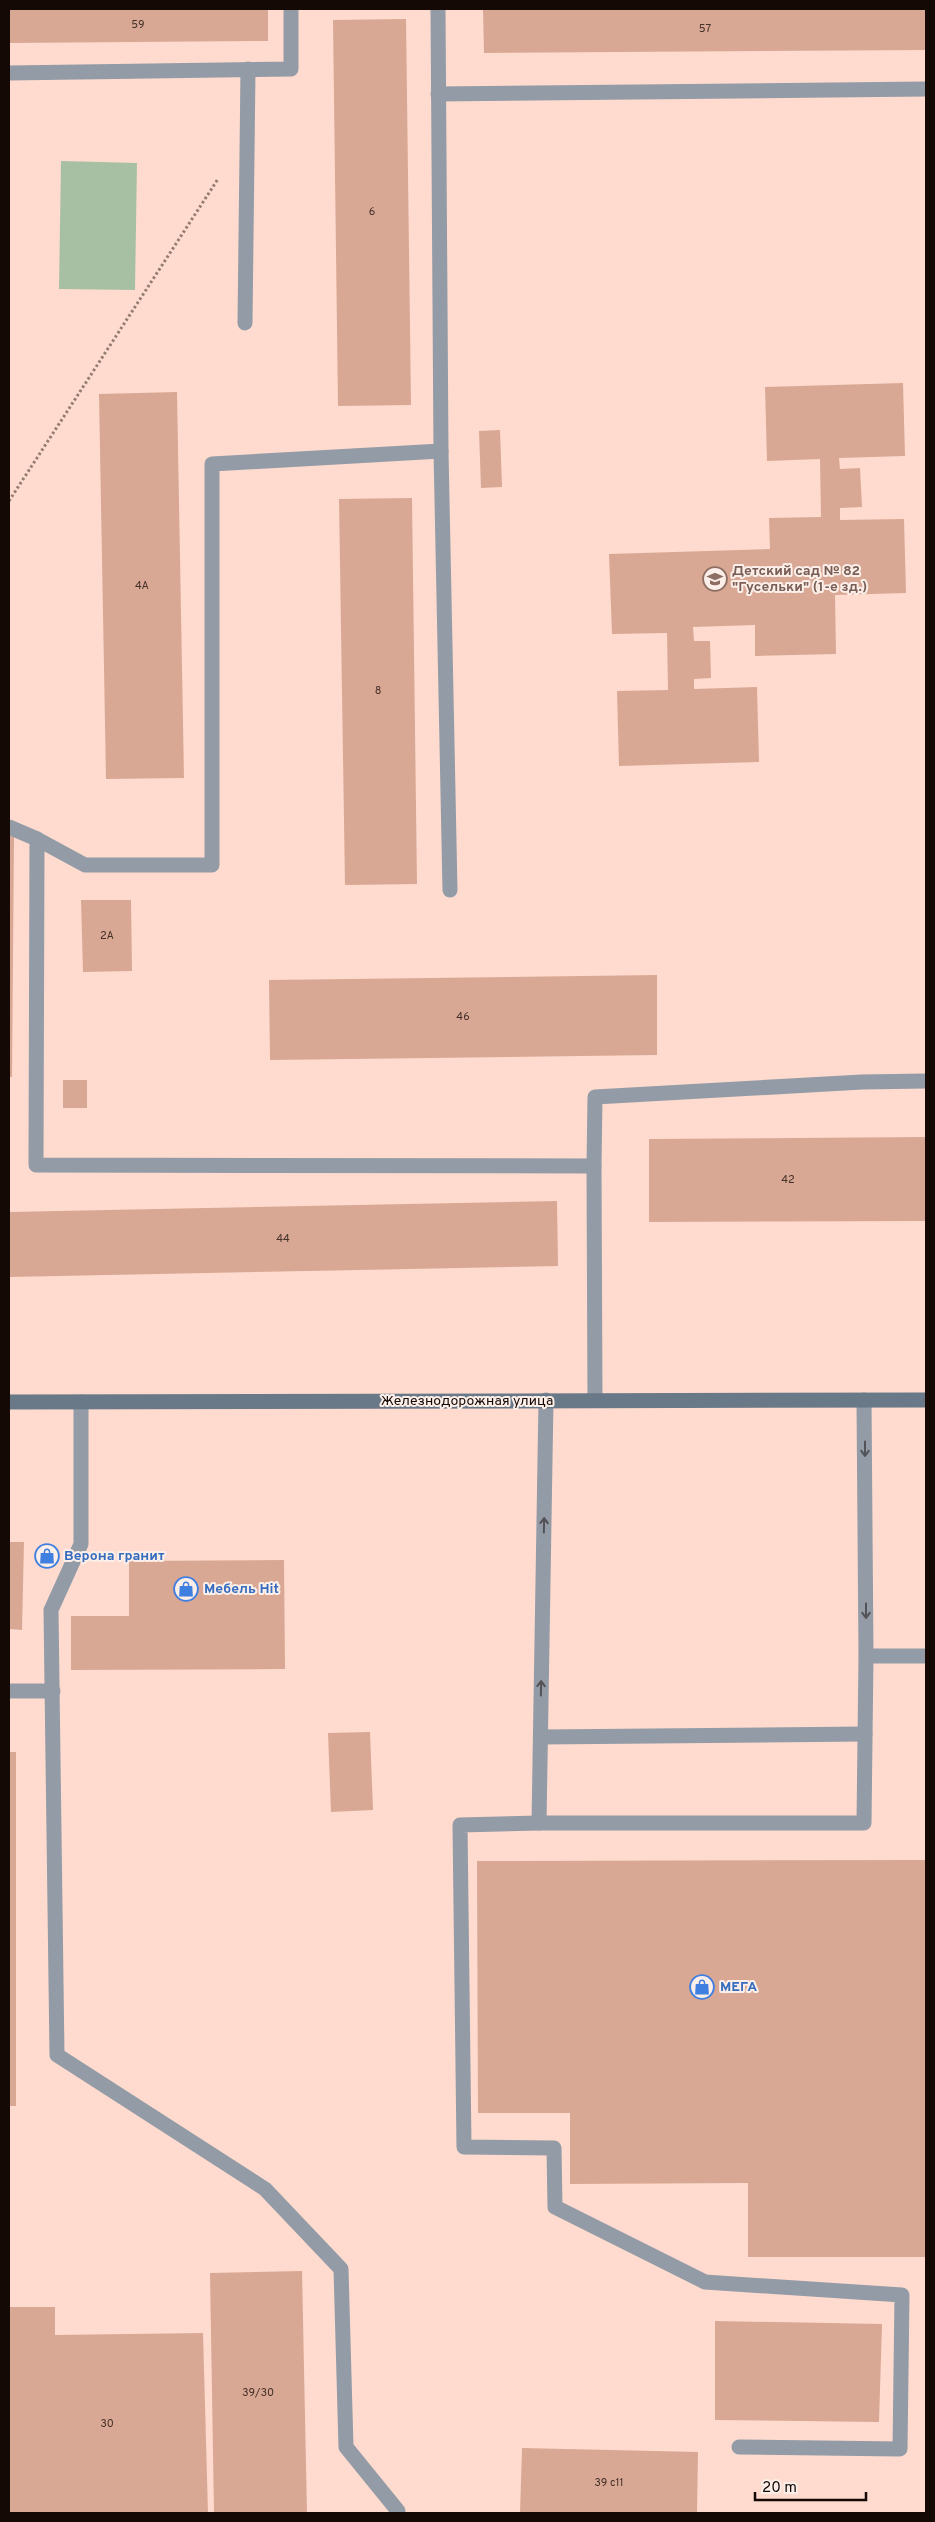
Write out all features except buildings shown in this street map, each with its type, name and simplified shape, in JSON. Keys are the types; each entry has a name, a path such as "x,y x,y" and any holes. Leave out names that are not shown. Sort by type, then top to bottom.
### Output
{"main road":[{"name":"Железнодорожная улица","path":"9,1402 926,1400"}],"lane":[{"path":"9,73 291,69 291,9"},
{"path":"438,9 441,451 450,890"},
{"path":"245,323 248,69"},
{"path":"438,94 926,89"},
{"path":"9,827 37,839 85,865 212,865 212,464 441,451"},
{"path":"37,839 36,1165 594,1166"},
{"path":"595,1400 595,1097 862,1082 926,1081"},
{"path":"539,1823 546,1400"},
{"path":"739,2447 900,2449 902,2295 705,2282 555,2207 554,2148 464,2147 460,1825 539,1823 864,1823 866,1656 864,1400"},
{"path":"81,1402 82,1544 51,1610 57,2055 264,2189 341,2269 346,2447 398,2511"},
{"path":"866,1656 926,1656"},
{"path":"9,1691 52,1691"},
{"path":"540,1736 865,1734"}],"path":[{"path":"9,501 220,176"}],"green space":[{"path":"61,161 137,163 135,290 59,289"}],"place":[{"name":"Детский сад № 82 \"Гусельки\" (1-е зд.)","path":"715,579"},
{"name":"Верона гранит","path":"47,1556"},
{"name":"Мебель Hit","path":"186,1589"},
{"name":"МЕГА","path":"702,1987"}]}
